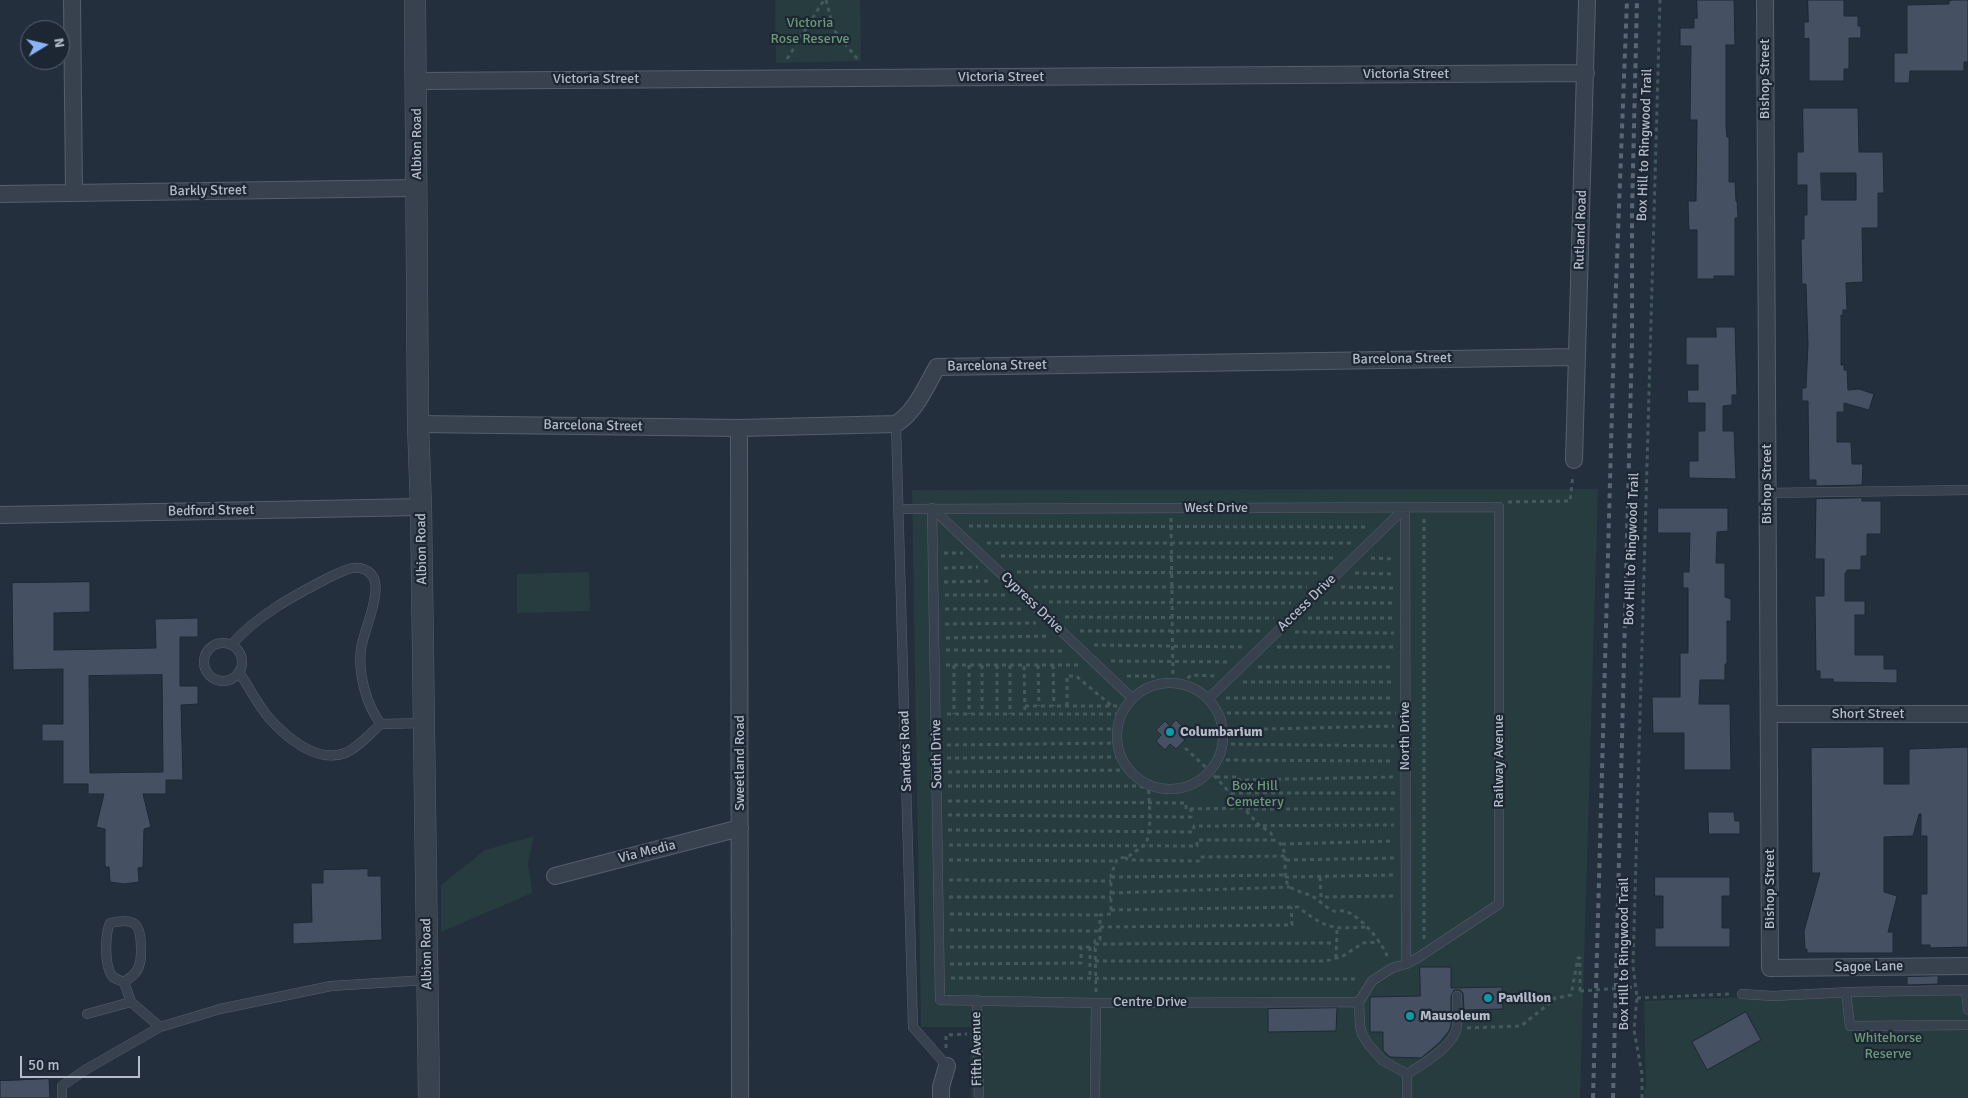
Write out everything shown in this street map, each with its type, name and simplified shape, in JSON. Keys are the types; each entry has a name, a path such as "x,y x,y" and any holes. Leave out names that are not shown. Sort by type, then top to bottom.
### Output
{"street":[{"path":"72,0 74,192"},
{"name":"Albion Road","path":"415,0 418,424 421,508 429,1098"},
{"name":"Rutland Road","path":"1574,460 1587,0"},
{"name":"Bishop Street","path":"1765,0 1770,968"},
{"name":"Victoria Street","path":"417,80 1586,73"},
{"name":"Barkly Street","path":"0,194 417,188"},
{"name":"Barcelona Street","path":"418,424 739,428 896,424 907,417 914,409 937,367 1576,356"},
{"name":"Sweetland Road","path":"739,428 740,1098"},
{"name":"Bedford Street","path":"0,515 421,508"},
{"name":"Short Street","path":"1769,714 1968,714"},
{"name":"Via Media","path":"555,876 740,828"},
{"name":"Sagoe Lane","path":"1770,968 1968,966"},
{"path":"941,1098 941,1087 947,1066"}],"lane":[{"name":"Sanders Road","path":"896,424 913,1026 947,1066"},
{"path":"1767,493 1968,490"},
{"name":"West Drive","path":"899,509 1499,507"},
{"name":"Railway Avenue","path":"1372,980 1392,968 1406,964 1498,904 1499,507"},
{"name":"Cypress Drive","path":"932,508 1109,676 1127,706"},
{"name":"South Drive","path":"932,508 940,1000"},
{"name":"Access Drive","path":"1209,698 1406,508"},
{"name":"North Drive","path":"1406,508 1406,964"},
{"path":"232,644 246,628 308,588 345,570 356,567 366,569 374,576 376,587 361,648 360,664 372,713 381,724"},
{"path":"219,643 232,644 241,654 242,666 239,672 235,677 223,681 211,677 204,666 208,649 219,643"},
{"path":"239,672 268,717 283,733 316,753 331,755 345,753 381,724 424,723"},
{"path":"1178,683 1195,688 1209,698 1219,713 1224,730 1223,744 1213,774 1190,786 1176,789 1149,787 1135,776 1122,757 1117,730 1127,706 1146,688 1158,684 1178,683"},
{"path":"124,982 136,973 141,960 141,931 136,925 128,921 110,923 107,930 107,965 113,977 124,982 131,1002 160,1026"},
{"path":"62,1098 62,1086 85,1070 160,1026 220,1009 331,986 427,980"},
{"path":"1372,980 1359,1002 1362,1034 1382,1060 1406,1074"},
{"path":"1742,994 1773,996 1846,992 1966,990 1968,1010"},
{"path":"1846,992 1850,1026 1968,1025"},
{"path":"1406,1074 1427,1062 1452,1038 1457,1028 1457,996"},
{"name":"Centre Drive","path":"940,1000 1096,1003 1359,1002"},
{"name":"Fifth Avenue","path":"977,1000 979,1098"},
{"path":"87,1014 131,1002"},
{"path":"1095,1098 1096,1003"},
{"path":"1406,1074 1407,1098"}],"path":[{"path":"787,59 825,0"},
{"path":"825,0 834,30 859,61"},
{"name":"Box Hill to Ringwood Trail","path":"1642,1098 1642,1074 1634,1030 1637,998 1633,966 1660,0"},
{"path":"1499,507 1507,502 1570,502 1574,460"},
{"path":"1171,508 1172,661 1178,683 1191,675 1229,679 1405,682"},
{"path":"1424,508 1424,953"},
{"path":"951,526 1386,527"},
{"path":"968,543 1370,543"},
{"path":"933,554 1405,559"},
{"path":"934,568 1405,574"},
{"path":"934,582 1008,580"},
{"path":"1015,587 1172,586 1405,589"},
{"path":"934,595 1023,594"},
{"path":"1031,602 1405,603"},
{"path":"934,610 1039,609"},
{"path":"934,624 1172,617 1405,618"},
{"path":"935,638 1172,631 1405,633"},
{"path":"935,650 1172,646 1261,648 1405,647"},
{"path":"935,665 1038,666 1172,661 1243,665 1405,667"},
{"path":"954,665 954,714"},
{"path":"969,665 969,714"},
{"path":"982,665 982,714"},
{"path":"997,665 997,714"},
{"path":"1053,665 1054,706"},
{"path":"1010,666 1010,714"},
{"path":"1024,666 1025,714"},
{"path":"1038,666 1040,706"},
{"path":"1067,706 1067,676 1076,676 1112,706"},
{"path":"1109,676 1153,676 1158,684"},
{"path":"1209,698 1405,698"},
{"path":"1025,706 1127,706"},
{"path":"936,714 1025,714 1127,706"},
{"path":"1219,713 1405,713"},
{"path":"1224,730 1405,726"},
{"path":"937,729 1117,730"},
{"path":"937,745 1118,743"},
{"path":"1223,744 1405,746"},
{"path":"1185,748 1213,774 1259,825 1271,833 1272,840"},
{"path":"937,758 1122,757"},
{"path":"1218,760 1405,761"},
{"path":"937,772 1130,770"},
{"path":"1213,774 1239,776 1239,780 1405,777"},
{"path":"937,786 1149,787 1148,799 1151,817 1150,832 1144,845 1116,861 938,860"},
{"path":"1230,793 1405,793"},
{"path":"937,801 1186,803 1186,808 1244,809 1405,809"},
{"path":"938,815 1191,818 1191,808"},
{"path":"938,830 1193,832 1194,826 1405,826"},
{"path":"938,845 1197,846 1197,840 1272,840 1282,844 1405,840"},
{"path":"1282,844 1286,858 1285,880 1291,887"},
{"path":"1125,857 1128,860 1199,861 1200,857 1405,858"},
{"path":"939,914 1111,914 1111,879 1116,861"},
{"path":"938,879 1405,875"},
{"path":"1320,877 1321,897 1405,895"},
{"path":"939,897 1111,895 1291,887 1312,896 1334,911 1345,910 1367,927 1380,942 1392,968"},
{"path":"939,930 1292,926 1291,907"},
{"path":"1111,910 1298,907 1320,923 1337,928 1367,927"},
{"path":"1096,1003 1095,941 1100,940 1100,915"},
{"path":"1336,958 1337,928"},
{"path":"1095,961 1316,961 1343,956 1363,943 1380,942"},
{"path":"939,947 1090,948 1095,946 1335,943"},
{"path":"940,964 1081,963 1081,948"},
{"path":"1090,948 1090,977"},
{"path":"1504,999 1556,998 1571,995 1578,958 1580,958 1580,991 1636,987"},
{"path":"940,978 1370,978 1372,980"},
{"path":"1637,998 1742,994"},
{"path":"1457,1028 1520,1026 1556,998"},
{"path":"947,1066 946,1035 977,1034"}],"green space":[{"name":"Victoria Rose Reserve","path":"775,0 860,0 861,61 776,63"},
{"name":"Box Hill Cemetery","path":"1598,489 1580,1098 971,1098 970,1027 921,1027 912,490"},
{"path":"589,572 590,611 517,613 517,574"},
{"path":"534,836 528,863 532,893 441,932 441,885 485,850"},
{"name":"Whitehorse Reserve","path":"1968,993 1968,1098 1644,1098 1646,1096 1644,1094 1646,1088 1644,1001 1773,996"}],"building":[{"path":"1697,0 1734,0 1735,45 1726,45 1726,127 1727,137 1729,137 1729,182 1735,182 1737,201 1738,218 1735,218 1735,276 1714,276 1714,279 1697,279 1697,230 1689,230 1688,201 1696,201 1697,120 1690,120 1691,46 1680,46 1680,28 1694,28 1694,18 1697,18"},
{"path":"1808,0 1844,0 1844,16 1858,16 1858,26 1861,26 1861,38 1849,38 1849,69 1844,69 1844,81 1809,81 1809,38 1804,39 1804,22 1808,22"},
{"path":"1968,0 1968,62 1964,62 1964,71 1910,71 1909,83 1894,83 1894,53 1907,53 1907,5 1949,4 1949,1"},
{"path":"1803,108 1858,108 1859,152 1883,152 1884,193 1878,193 1878,228 1862,228 1863,282 1846,283 1847,310 1843,310 1843,315 1841,315 1841,365 1844,365 1844,370 1847,370 1848,390 1859,389 1874,394 1869,410 1844,403 1844,412 1837,412 1837,442 1851,442 1852,464 1863,464 1862,485 1816,486 1816,480 1809,480 1808,401 1802,401 1802,388 1806,388 1808,344 1806,284 1802,284 1801,239 1804,239 1804,215 1807,215 1807,185 1797,185 1797,152 1803,152","holes":["1821,173 1856,173 1856,200 1822,200"]},
{"path":"1716,327 1735,327 1737,395 1732,395 1732,405 1723,406 1723,431 1734,431 1736,479 1689,478 1689,461 1698,461 1698,431 1705,431 1705,403 1688,403 1687,390 1698,390 1698,365 1686,365 1686,337 1716,337"},
{"path":"1862,498 1862,501 1881,501 1881,534 1867,534 1867,556 1861,556 1861,570 1847,570 1845,573 1845,601 1865,601 1865,615 1855,615 1855,655 1884,655 1884,669 1897,669 1897,683 1833,682 1833,679 1820,679 1820,671 1816,671 1815,596 1824,596 1824,559 1815,559 1816,499"},
{"path":"1658,508 1728,508 1728,531 1717,532 1716,563 1725,563 1725,597 1731,599 1731,621 1727,621 1725,680 1700,680 1699,704 1730,704 1731,770 1684,770 1684,733 1653,733 1652,697 1680,697 1680,653 1688,653 1688,588 1683,588 1683,572 1689,572 1690,533 1658,533"},
{"path":"90,582 90,612 54,613 54,650 156,648 155,619 198,618 198,637 180,637 180,686 198,686 198,704 181,705 183,780 166,780 166,794 143,794 151,827 144,829 143,867 138,868 139,882 124,884 110,882 109,867 105,867 105,829 96,827 104,794 88,794 88,784 63,784 63,741 42,741 42,724 63,724 63,669 13,670 12,583","holes":["162,675 163,772 90,773 89,676"]},
{"name":"Columbarium","path":"1176,720 1185,729 1179,735 1185,740 1176,749 1170,744 1165,750 1156,741 1161,735 1156,730 1165,721 1170,726"},
{"path":"1884,747 1884,784 1909,784 1909,749 1968,747 1968,947 1930,948 1930,945 1921,945 1921,894 1927,894 1927,836 1921,836 1921,814 1919,814 1913,836 1884,837 1884,892 1897,896 1888,932 1893,932 1893,953 1807,953 1804,931 1820,873 1812,873 1811,748"},
{"path":"1708,812 1734,812 1735,821 1740,821 1740,834 1709,834"},
{"path":"368,869 368,876 381,876 382,940 293,944 293,923 312,922 311,883 323,883 323,870"},
{"path":"1655,877 1730,877 1730,896 1722,896 1722,928 1730,928 1730,947 1655,947 1655,928 1663,928 1663,896 1655,896"},
{"name":"Mausoleum","path":"1420,967 1451,967 1451,988 1502,987 1503,1009 1464,1010 1463,993 1460,990 1454,990 1451,996 1451,1026 1439,1043 1421,1058 1390,1057 1383,1050 1383,1032 1370,1032 1370,997 1420,996"},
{"path":"1938,976 1938,984 1907,985 1907,977"},
{"path":"1337,1008 1336,1031 1268,1032 1268,1009"},
{"path":"1746,1012 1761,1040 1707,1070 1692,1042"},
{"path":"49,1079 50,1098 0,1098 0,1081"}],"railway":[{"path":"1593,1098 1614,337 1627,0"},
{"path":"1613,1098 1632,340 1632,212 1637,0"}],"place":[{"name":"Columbarium","path":"1170,732"},
{"name":"Pavillion","path":"1488,998"},
{"name":"Mausoleum","path":"1410,1016"}]}
